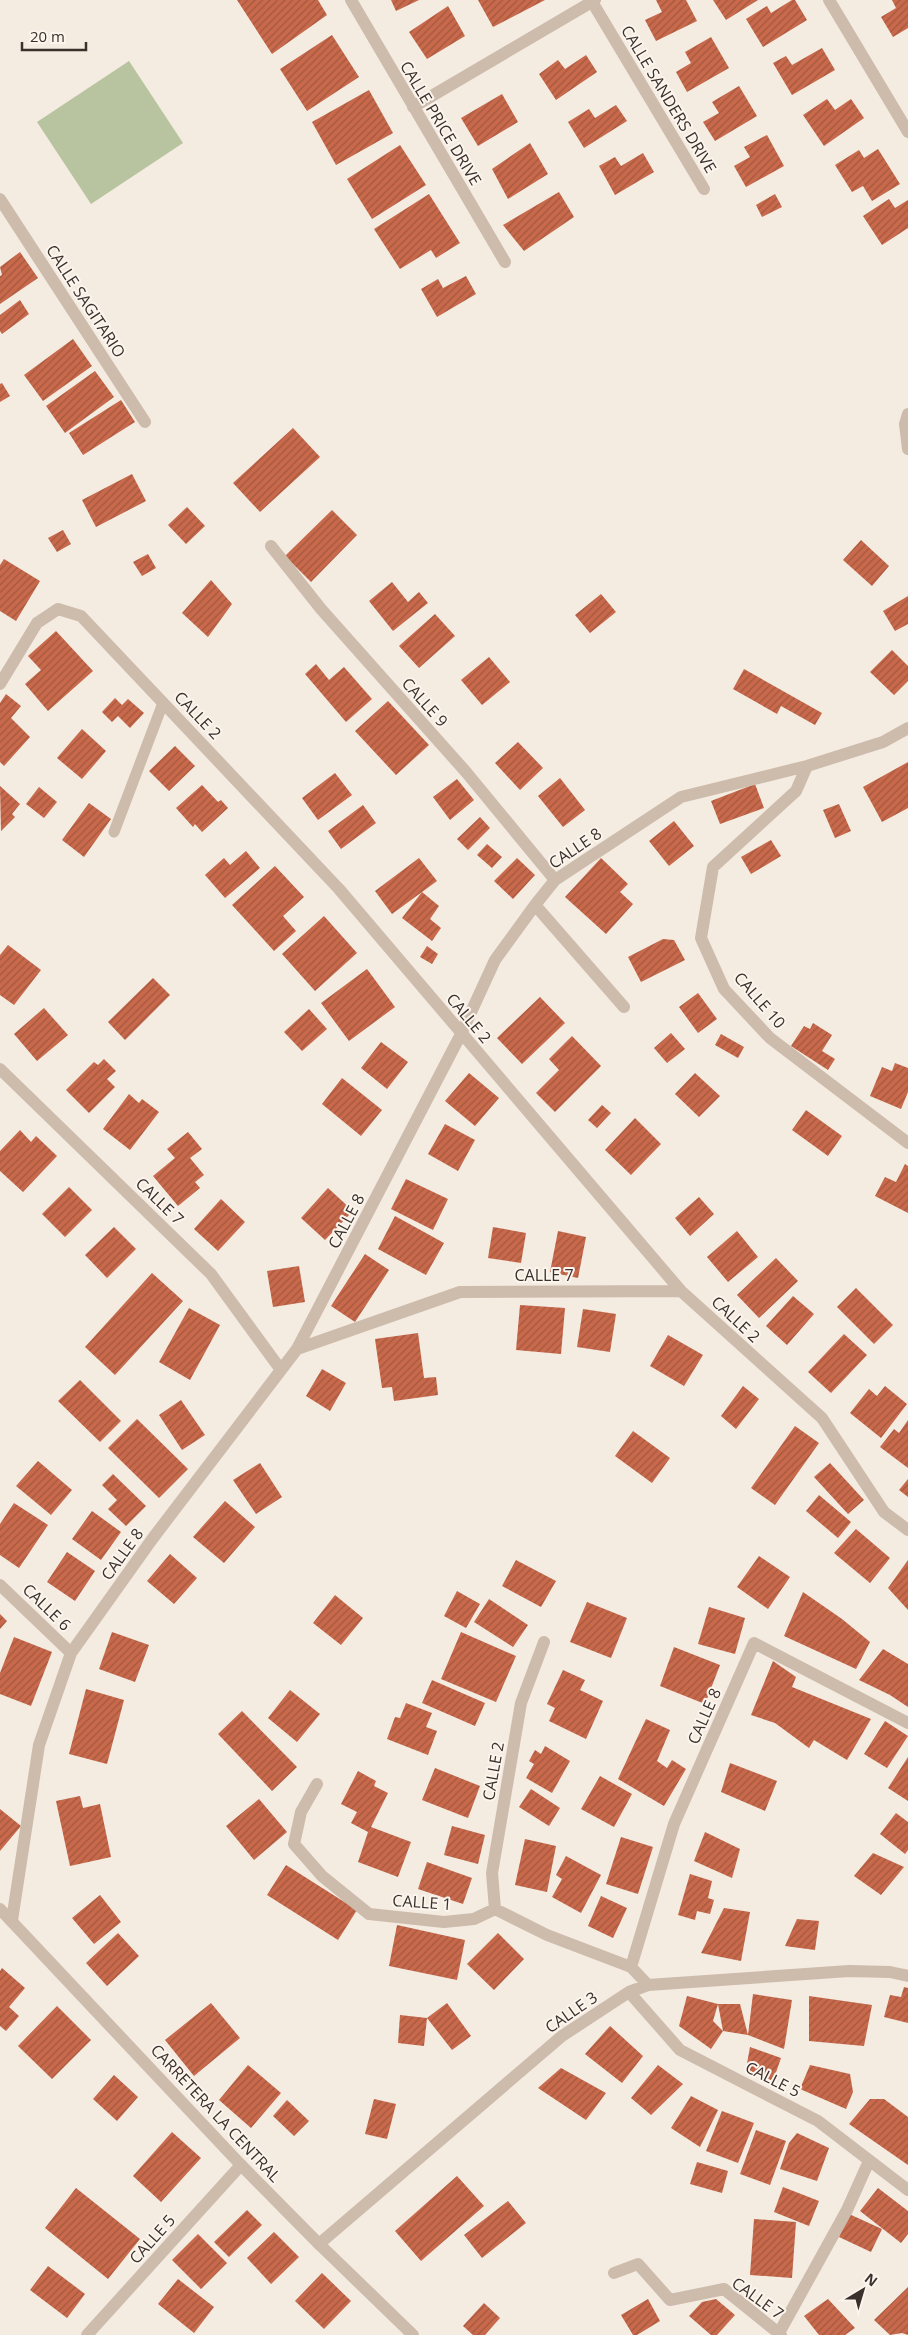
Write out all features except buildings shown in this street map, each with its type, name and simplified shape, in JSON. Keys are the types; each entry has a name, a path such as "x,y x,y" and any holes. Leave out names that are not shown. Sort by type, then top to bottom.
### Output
{"street":[{"name":"CALLE PRICE DRIVE","path":"351,0 505,262"},
{"path":"413,107 593,0"},
{"name":"CALLE SANDERS DRIVE","path":"593,0 704,189"},
{"path":"829,0 908,132"},
{"name":"CALLE SAGITARIO","path":"0,199 146,422"},
{"path":"908,414 905,424 908,449"},
{"name":"CALLE 9","path":"270,546 321,609 363,653 466,772 554,880"},
{"name":"CALLE 2","path":"0,684 37,623 58,609 81,616 339,890 681,1291 822,1418 884,1512 908,1530"},
{"name":"CALLE 8","path":"12,1920 40,1745 71,1653 154,1538 297,1349 461,1034 495,960 535,905 554,880 681,797 807,766 883,742 908,728"},
{"name":"CALLE 10","path":"807,766 796,791 713,867 701,938 724,989 770,1038 908,1143"},
{"path":"535,905 624,1007"},
{"name":"CALLE 7","path":"0,1069 211,1274 281,1370"},
{"name":"CALLE 7","path":"297,1349 460,1292 681,1291"},
{"name":"CALLE 6","path":"0,1585 71,1653"},
{"name":"CALLE 2","path":"495,1909 492,1873 521,1703 544,1642"},
{"name":"CALLE 8","path":"631,1967 674,1824 754,1643 908,1723"},
{"name":"CALLE 1","path":"316,1784 301,1812 294,1844 322,1876 369,1914 444,1922 474,1918 495,1909"},
{"name":"CARRETERA LA CENTRAL","path":"0,1909 241,2165 413,2335"},
{"path":"495,1909 547,1935 631,1967 648,1985"},
{"name":"CALLE 3","path":"319,2244 562,2036 629,1992 648,1985 849,1971 890,1972 908,1976"},
{"name":"CALLE 5","path":"629,1992 680,2050 818,2121 908,2190"},
{"path":"780,2334 847,2210 869,2161"},
{"name":"CALLE 5","path":"87,2335 241,2165"},
{"name":"CALLE 7","path":"614,2273 638,2264 670,2300 724,2288 780,2334"}],"lane":[{"path":"114,832 163,703"}],"green space":[{"path":"129,61 183,143 91,204 37,122"}]}
